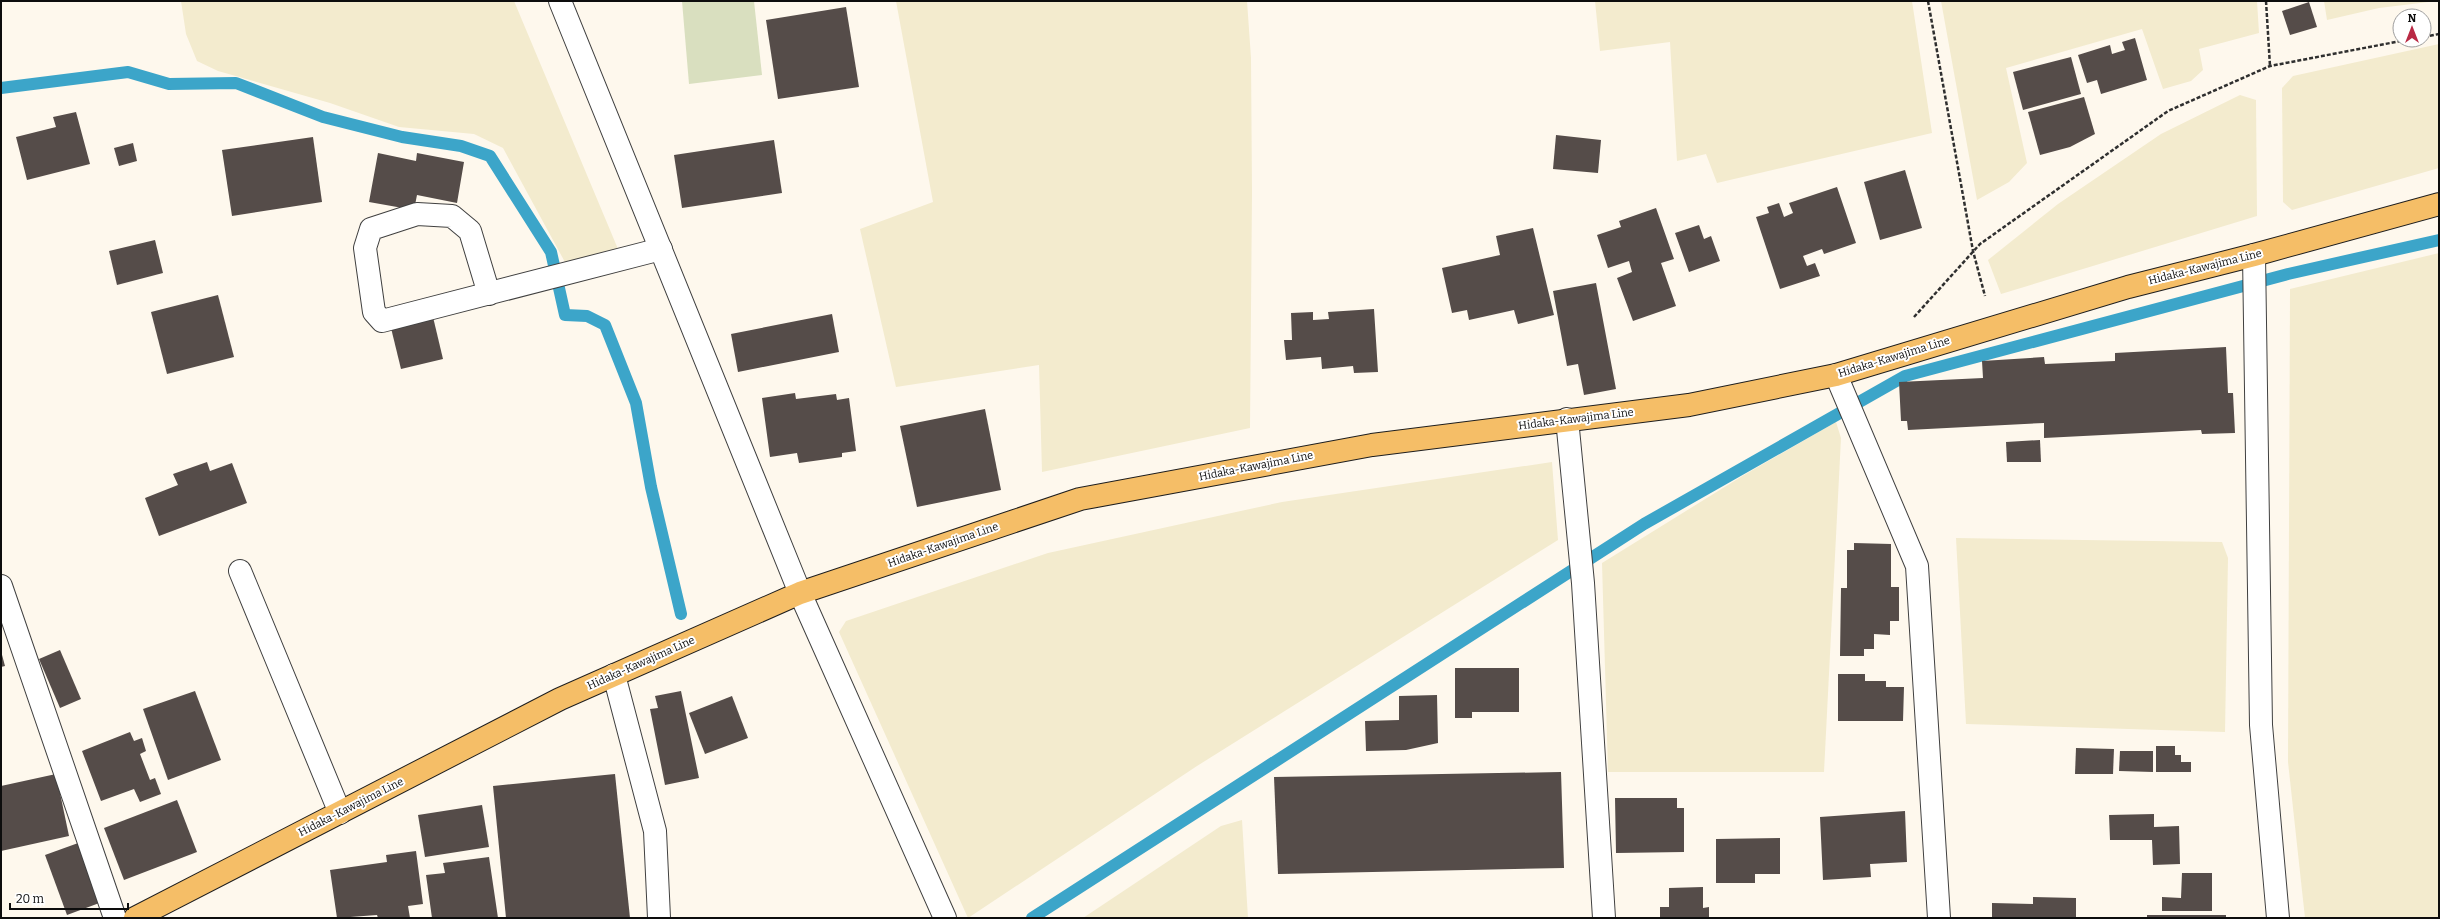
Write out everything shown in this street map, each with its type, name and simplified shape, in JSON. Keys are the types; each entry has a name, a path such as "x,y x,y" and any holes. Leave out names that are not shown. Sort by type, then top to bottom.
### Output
{"main road":[{"name":"Hidaka-Kawajima Line","path":"135,918 560,699 614,675 800,593 1080,499 1372,445 1567,419 1689,405 1836,375 2128,287 2254,255 2439,204"}],"street":[{"path":"560,1 800,593 945,918"},
{"path":"489,294 470,231 452,216 417,214 371,228 365,248 374,312 382,321 489,294 661,249"},
{"path":"2254,255 2261,725 2278,918"},
{"path":"1836,375 1917,566 1939,918"},
{"path":"1567,419 1583,583 1604,918"},
{"path":"240,571 340,813"},
{"path":"1,586 115,918"},
{"path":"614,675 655,831 659,918"}],"path":[{"path":"1928,1 1973,251 1993,328"},
{"path":"2266,1 2270,66"},
{"path":"1910,322 1980,244 2168,111 2270,66 2392,43"}],"shaded area":[{"path":"181,1 514,1 618,249 566,264 503,148 474,134 399,127 330,103 218,71 197,61 186,34"},
{"path":"896,1 1247,1 1251,58 1252,193 1250,428 1042,472 1039,365 896,387 860,229 933,202"},
{"path":"1595,1 1912,1 1932,133 1717,183 1706,154 1677,161 1670,42 1600,51"},
{"path":"1941,1 2257,1 2259,33 2199,49 2203,70 2191,81 2163,89 2142,29 2006,68 2027,163 2009,182 1977,200"},
{"path":"2324,1 2437,1 2379,8 2327,20"},
{"path":"2439,44 2439,168 2292,210 2283,202 2282,88 2293,76 2421,48 2432,48 2432,46"},
{"path":"2240,95 2256,100 2257,216 2001,294 1988,260 2058,204 2161,134"},
{"path":"2439,253 2439,918 2305,918 2288,762 2290,289"},
{"path":"1836,422 1841,438 1824,772 1608,772 1602,563 1744,475"},
{"path":"1552,462 1558,540 1197,766 968,918 839,632 846,621 1048,553 1282,502"},
{"path":"1956,538 2222,542 2228,558 2225,732 1966,724"},
{"path":"1242,820 1248,918 1083,918 1221,826"}],"green space":[{"path":"682,1 754,1 762,75 689,84"}],"building":[{"path":"2309,2 2317,27 2290,35 2282,11"},
{"path":"846,7 859,87 778,99 766,20"},
{"path":"2135,38 2147,80 2101,94 2097,80 2087,83 2078,55 2110,45 2112,54 2125,50 2122,42"},
{"path":"2071,57 2081,94 2023,110 2013,72"},
{"path":"2084,97 2095,134 2070,147 2040,155 2028,112"},
{"path":"76,112 90,164 27,180 16,137 56,127 53,117"},
{"path":"1556,135 1601,140 1598,173 1553,169"},
{"path":"313,137 322,202 232,216 222,150"},
{"path":"774,140 782,193 682,208 674,155"},
{"path":"133,143 137,161 119,166 114,148"},
{"path":"378,153 416,161 417,153 464,162 457,203 417,195 414,210 369,202"},
{"path":"1905,170 1922,228 1880,240 1864,182"},
{"path":"1837,187 1856,243 1824,254 1822,249 1803,256 1807,266 1815,263 1820,276 1780,289 1756,217 1769,213 1767,207 1779,203 1784,217 1793,213 1789,203"},
{"path":"1656,208 1674,259 1661,263 1676,306 1633,321 1617,278 1632,272 1629,261 1608,268 1597,235 1621,227 1619,221"},
{"path":"1699,225 1704,239 1711,236 1720,261 1689,272 1675,233"},
{"path":"1533,228 1554,315 1518,324 1514,310 1469,320 1467,310 1452,313 1442,268 1500,255 1496,236"},
{"path":"155,240 163,273 117,285 109,251"},
{"path":"1596,283 1616,389 1584,395 1578,364 1567,366 1553,291"},
{"path":"218,295 234,357 167,374 151,312"},
{"path":"1374,309 1378,372 1354,373 1353,366 1322,369 1321,357 1286,360 1284,340 1292,340 1291,313 1313,312 1313,320 1329,319 1328,312"},
{"path":"832,314 839,352 738,372 731,334"},
{"path":"433,317 443,359 401,369 391,328"},
{"path":"2226,347 2228,393 2233,393 2235,433 2202,434 2201,430 2044,438 2044,423 1908,430 1907,421 1901,421 1899,382 1983,378 1982,361 2044,357 2045,364 2115,361 2115,353"},
{"path":"795,393 796,399 836,394 837,400 849,398 856,451 842,453 842,457 799,463 797,453 770,457 762,398"},
{"path":"985,409 1001,490 917,507 900,426"},
{"path":"2040,440 2041,462 2007,462 2006,442"},
{"path":"207,462 210,471 232,463 247,503 159,536 145,498 178,485 173,474"},
{"path":"1854,543 1891,544 1891,587 1899,587 1899,621 1890,621 1890,635 1874,634 1874,649 1864,649 1864,656 1840,656 1841,588 1847,588 1847,550 1854,550"},
{"path":"60,650 81,699 60,708 39,659"},
{"path":"1,651 5,666 1,667"},
{"path":"1455,668 1519,668 1519,712 1472,712 1472,718 1455,718"},
{"path":"1838,674 1865,674 1865,681 1886,681 1886,687 1904,687 1903,721 1838,721"},
{"path":"195,691 221,760 168,780 143,709"},
{"path":"681,691 699,778 665,785 650,709 658,708 655,696"},
{"path":"1437,695 1438,743 1406,750 1366,751 1365,721 1399,720 1399,696"},
{"path":"732,696 748,738 705,754 689,713"},
{"path":"130,732 134,741 142,738 146,751 140,754 150,780 155,778 161,794 140,802 134,789 101,801 82,751"},
{"path":"2156,746 2175,746 2175,755 2181,755 2181,762 2191,762 2191,772 2156,772"},
{"path":"2076,748 2114,749 2113,774 2075,774"},
{"path":"2120,751 2153,751 2153,772 2119,771"},
{"path":"1561,772 1564,868 1278,874 1274,777"},
{"path":"56,774 69,836 1,851 1,786"},
{"path":"615,774 630,918 506,918 493,786"},
{"path":"1615,798 1677,798 1677,808 1684,808 1684,852 1616,853"},
{"path":"177,800 197,852 124,880 104,828"},
{"path":"482,805 489,847 425,857 418,815"},
{"path":"1905,811 1907,862 1870,864 1871,877 1823,880 1820,817"},
{"path":"2154,814 2154,827 2179,826 2180,864 2153,865 2152,840 2110,840 2109,815"},
{"path":"1780,838 1780,874 1755,874 1755,883 1716,883 1716,839"},
{"path":"81,842 102,902 67,915 45,855"},
{"path":"416,851 423,904 408,906 410,918 378,918 377,915 337,918 330,870 387,862 386,855"},
{"path":"489,857 498,918 432,918 426,875 445,873 443,863"},
{"path":"2182,873 2212,873 2212,911 2162,911 2162,897 2181,898"},
{"path":"1703,887 1703,908 1709,907 1709,918 1660,918 1660,907 1669,907 1669,888"},
{"path":"2033,897 2076,898 2076,918 1992,918 1992,903 2033,904"},
{"path":"2147,915 2226,915 2226,918 2147,918"}],"waterway":[{"path":"1,88 128,72 169,84 236,83 323,117 402,137 461,146 490,156 551,252 565,315 587,316 605,325 636,403 651,487 681,614"},
{"path":"1032,918 1644,524 1905,376 2288,274 2439,240"}]}
